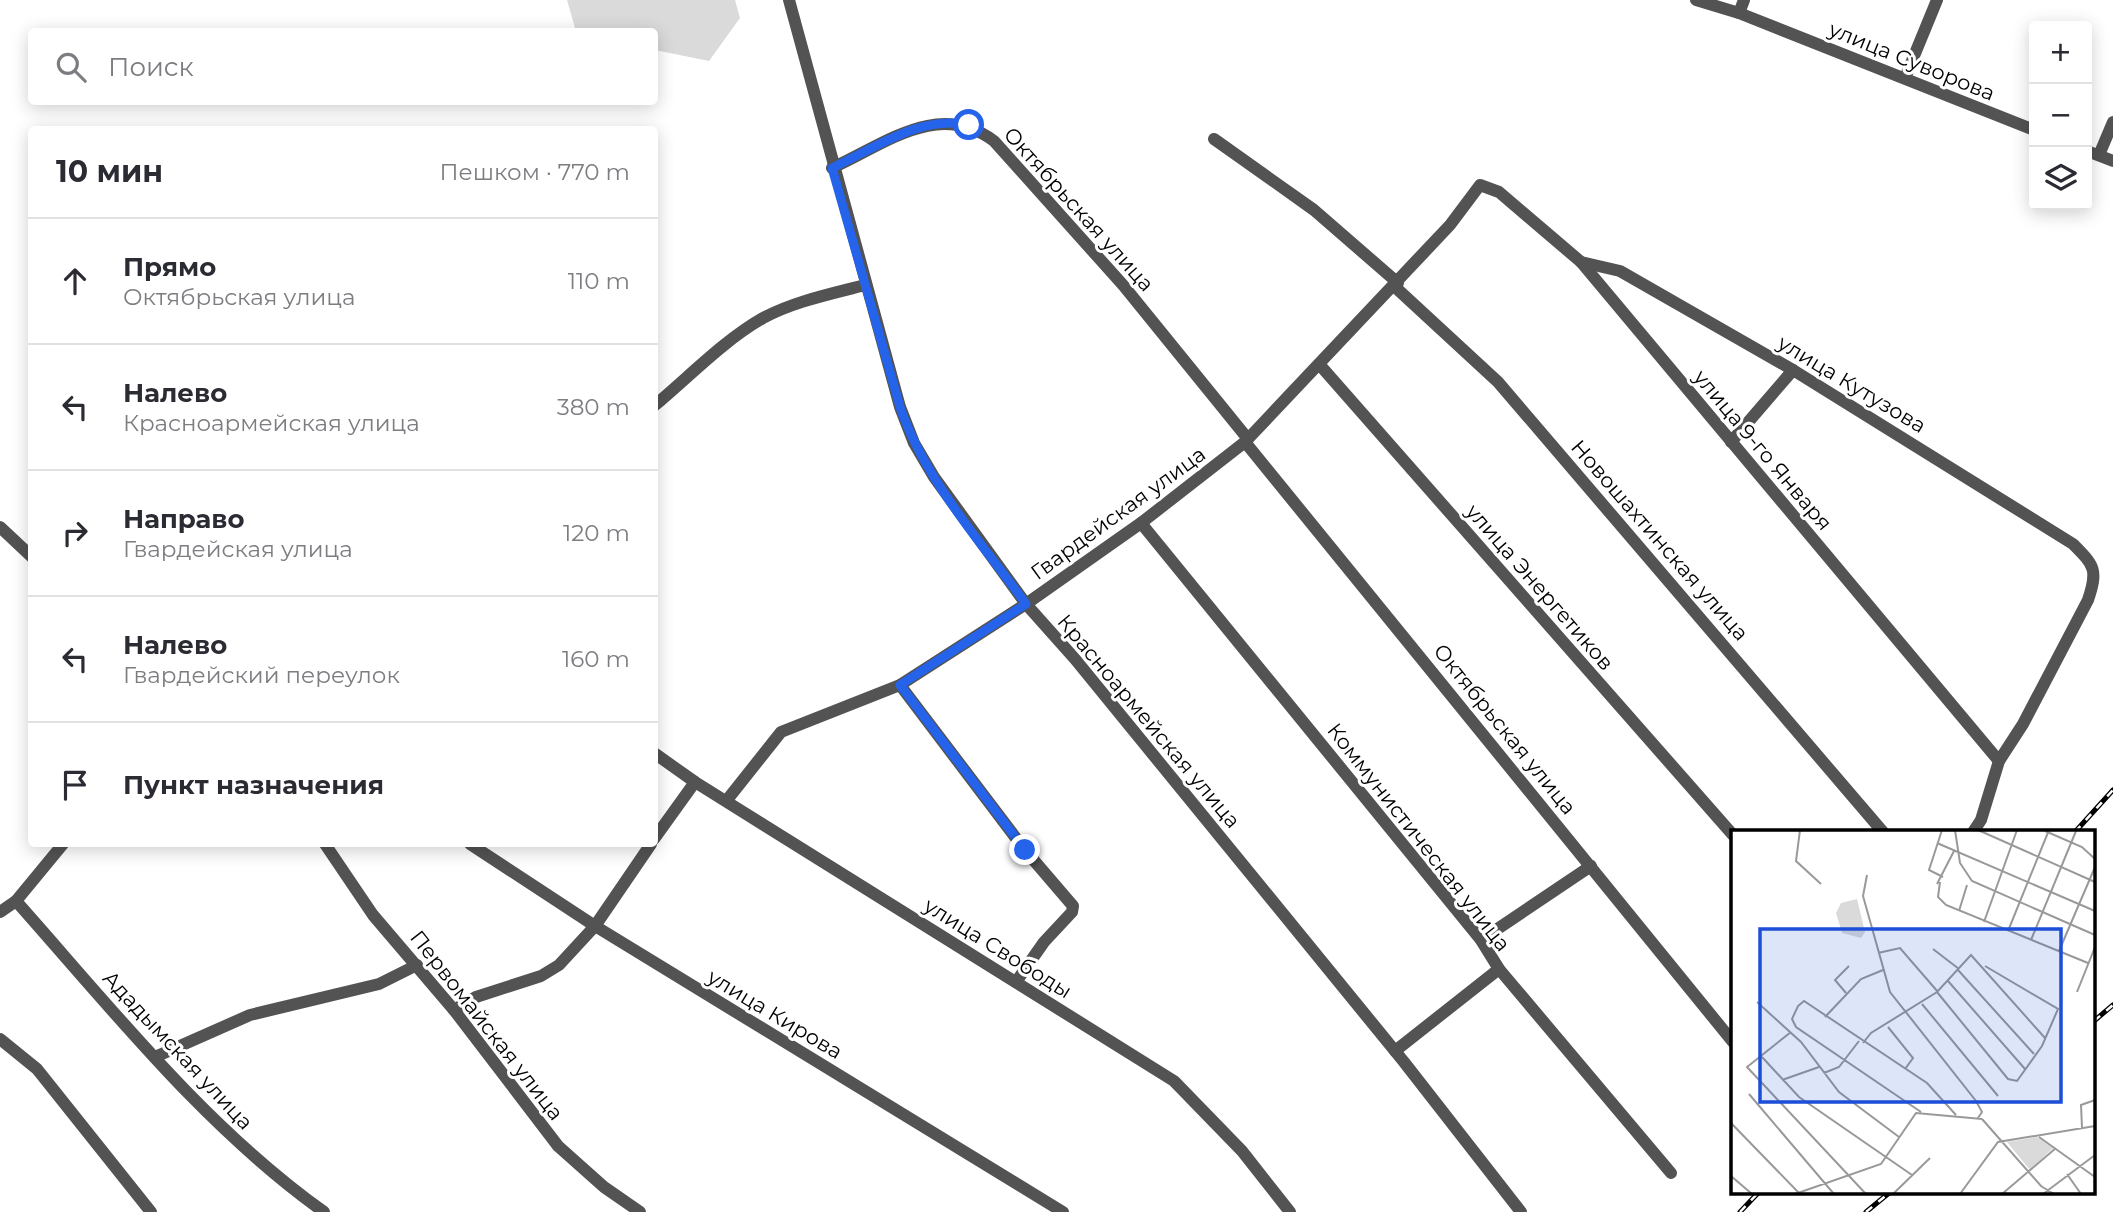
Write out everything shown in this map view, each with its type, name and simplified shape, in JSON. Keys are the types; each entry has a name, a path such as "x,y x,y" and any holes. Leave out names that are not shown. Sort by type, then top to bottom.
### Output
{"street":[{"name":"Красноармейская улица","path":"789,0 832,168 900,407 914,443 934,477 1026,604 1075,659 1395,1051 1521,1212"},
{"name":"улица Суворова","path":"1696,0 1739,13 2029,128"},
{"path":"1739,13 1744,0"},
{"path":"1905,78 1937,0"},
{"name":"Октябрьская улица","path":"832,168 922,126 954,122 982,132 994,141 1123,285 1731,1040"},
{"path":"2113,122 2093,153 2113,161"},
{"name":"Новошахтинская улица","path":"1214,139 1314,210 1498,382 1881,830"},
{"name":"Гвардейская улица","path":"727,800 772,742 790,726 900,685 1026,604 1141,523 1247,440 1450,225 1480,185"},
{"name":"улица 9-го Января","path":"1480,185 1499,192 1581,262 1999,761"},
{"name":"улица Кутузова","path":"1581,262 1620,271 1793,370 2073,544 2091,563 2095,578 2088,600 2023,724 1999,761"},
{"path":"658,403 730,341 763,318 786,307 865,285"},
{"name":"улица Энергетиков","path":"1319,364 1731,833"},
{"path":"1731,442 1793,370"},
{"name":"Коммунистическая улица","path":"1141,523 1481,940 1499,969 1671,1173"},
{"path":"0,527 28,552"},
{"path":"900,685 1025,850 1073,906 1072,912 1044,942 1016,982"},
{"name":"улица Свободы","path":"658,756 695,782 1174,1081 1242,1151 1290,1212"},
{"path":"1974,830 1981,820 1999,761"},
{"path":"658,833 695,782"},
{"path":"0,912 16,901 61,847"},
{"name":"Первомайская улица","path":"327,847 373,915 454,1010 558,1146 604,1187 640,1212"},
{"name":"улица Кирова","path":"475,847 594,926 1063,1212"},
{"path":"454,1010 476,997 550,971 575,950 649,847"},
{"path":"1481,940 1591,866"},
{"name":"Ададымская улица","path":"16,901 155,1057 243,1147 277,1178 324,1212"},
{"path":"155,1057 250,1014 379,984 417,965"},
{"path":"1395,1051 1499,969"},
{"path":"0,1039 37,1069 151,1212"}],"shaded area":[{"path":"567,0 735,0 740,18 709,61 658,51 658,28 575,28"}],"railway":[{"path":"2077,830 2113,790"},
{"path":"2096,1019 2113,1005"},
{"path":"1740,1212 1757,1194"},
{"path":"1866,1212 1888,1194"}],"route":[{"path":"969,125 938,122 922,126 832,168 906,426 934,477 1026,604 900,685 1025,850"}]}
